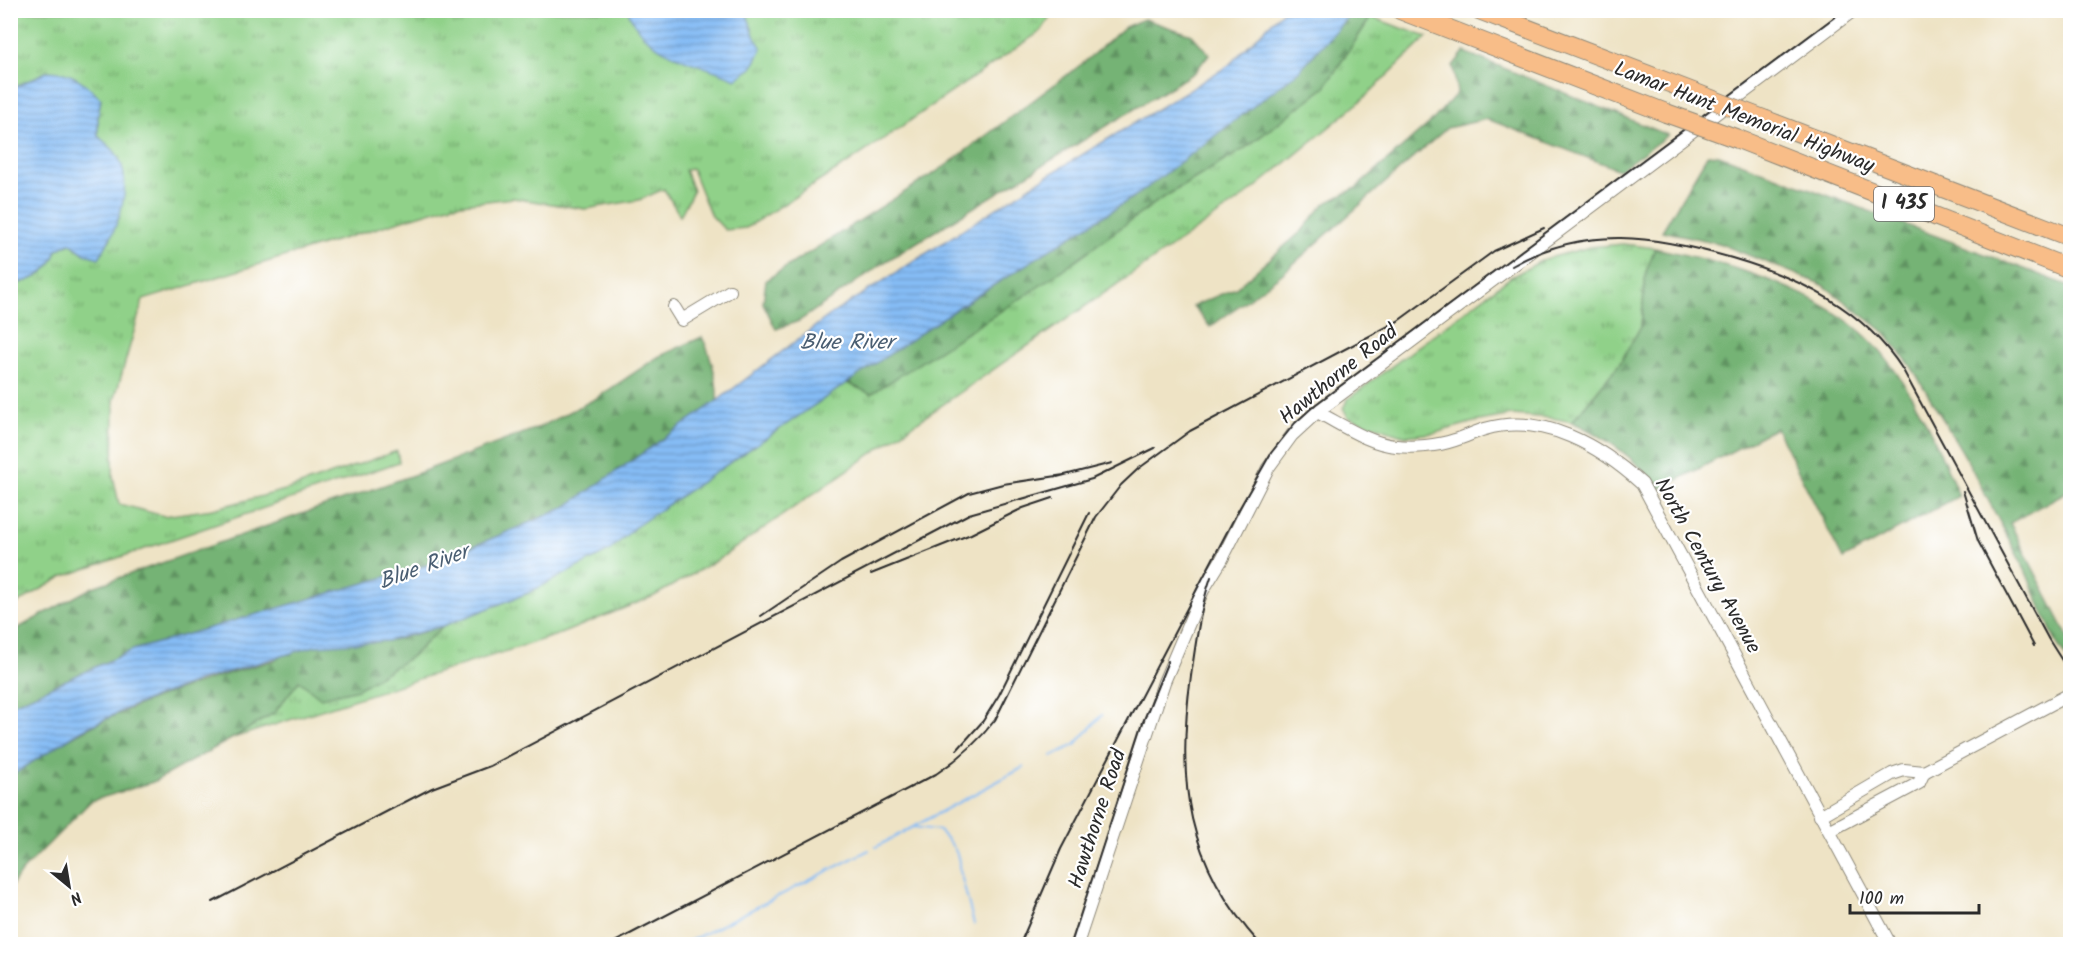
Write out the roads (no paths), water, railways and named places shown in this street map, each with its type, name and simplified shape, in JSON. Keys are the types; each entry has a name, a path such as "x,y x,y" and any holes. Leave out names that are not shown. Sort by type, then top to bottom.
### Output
{"highway":[{"name":"Lamar Hunt Memorial Highway","path":"1400,10 2070,269"},
{"name":"Lamar Hunt Memorial Highway","path":"1479,10 2070,237"}],"street":[{"name":"Hawthorne Road","path":"1077,945 1164,682 1198,601 1268,468 1292,435 1317,412 1854,10"},
{"path":"674,307 682,320 730,291"},
{"name":"North Century Avenue","path":"1317,412 1340,425 1393,446 1410,447 1454,441 1486,428 1526,427 1571,436 1614,458 1642,484 1890,945"},
{"path":"1820,816 1892,774 1904,771 1924,772 2070,694"},
{"path":"1829,831 1919,783 1924,772"}],"water":[{"path":"628,11 746,11 755,38 762,48 752,68 736,79 689,62 660,48 636,26"},
{"name":"Blue River","path":"1283,11 1353,11 1298,72 1140,193 962,305 635,527 609,551 528,593 443,626 387,641 315,646 198,681 130,707 80,731 11,776 11,705 133,650 434,563 564,508 717,401 830,315 1039,181 1228,66"},
{"path":"48,71 65,73 78,79 101,99 98,136 115,152 121,164 124,178 122,206 112,234 99,258 85,254 70,243 57,250 50,265 40,275 11,285 11,89"}],"waterway":[{"path":"1052,756 1075,745 1102,715"},
{"path":"876,847 1024,767"},
{"path":"913,827 938,830 953,847 958,856 974,924"},
{"path":"684,944 869,850"}],"railway":[{"path":"1020,944 1061,849 1239,509 1271,453 1295,423 1316,404 1844,10"},
{"path":"611,944 936,774 953,762 975,743 995,720 1096,517 1121,485 1138,469 1190,431 1398,321 1494,251 1544,228"},
{"path":"1512,266 1539,253 1566,244 1594,239 1648,240 1704,250 1782,275 1806,286 1850,313 1887,348 1903,370 2049,640 2070,673"},
{"path":"213,902 432,788 490,766 969,514 1092,479 1155,448"},
{"path":"1057,477 1112,463"},
{"path":"761,616 841,562 969,493 1003,484 1064,475"},
{"path":"1963,491 1978,541 2034,646"},
{"path":"871,574 971,534 1023,508 1053,498"},
{"path":"957,750 983,721 999,695 1089,513"},
{"path":"1211,577 1201,613 1191,676 1185,751 1187,786 1192,819 1202,851 1216,882 1235,913 1260,944"},
{"path":"1071,944 1143,722 1168,661"}]}
